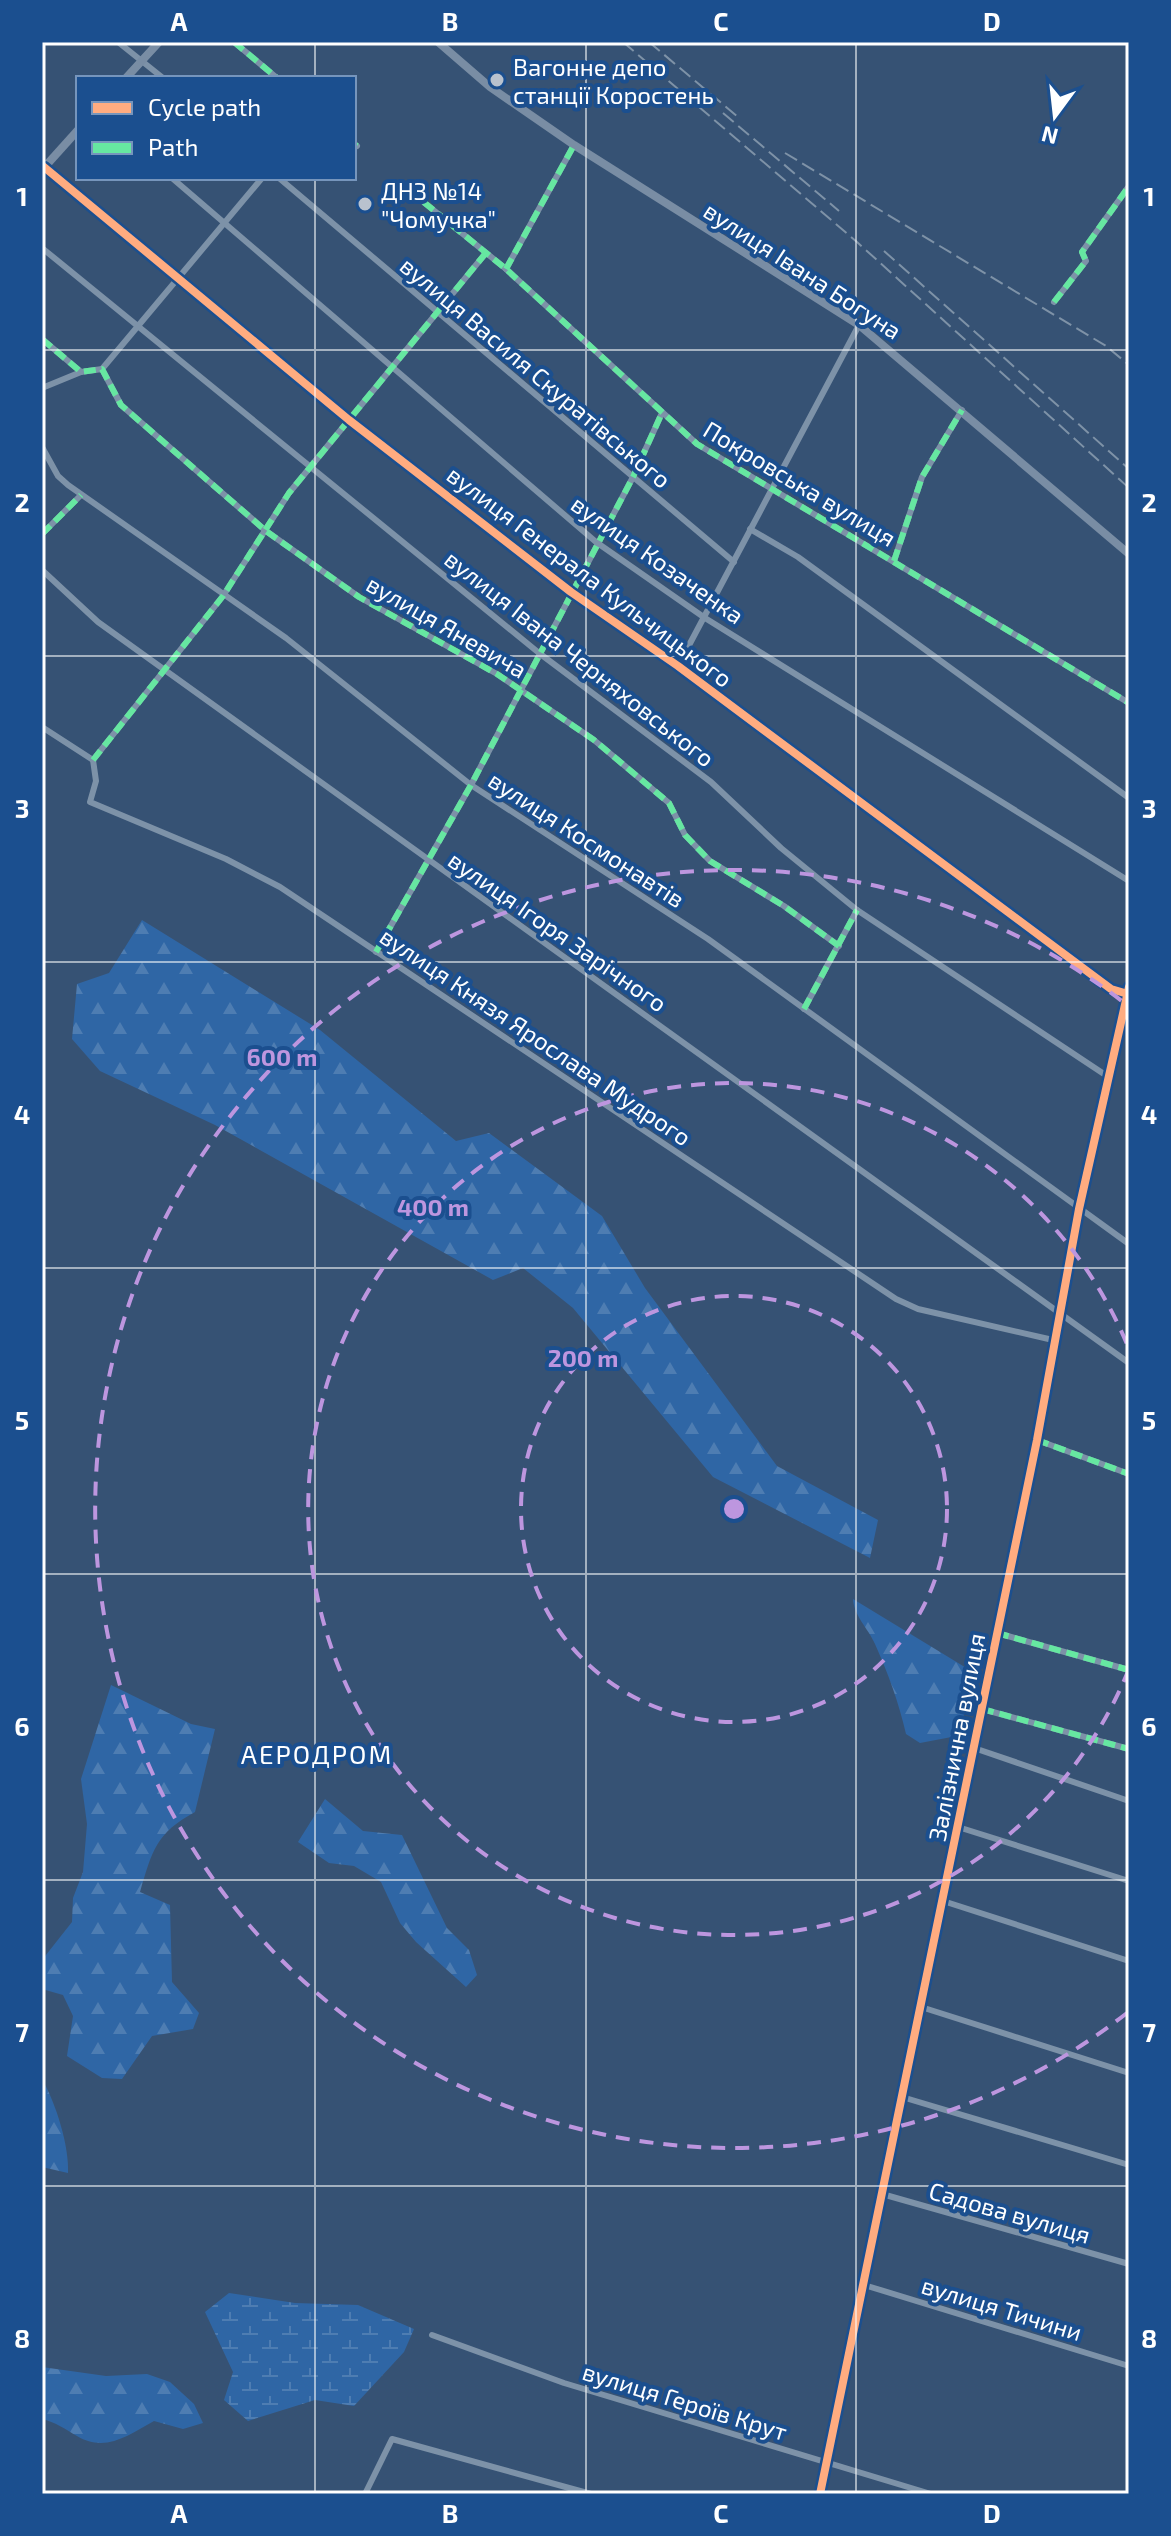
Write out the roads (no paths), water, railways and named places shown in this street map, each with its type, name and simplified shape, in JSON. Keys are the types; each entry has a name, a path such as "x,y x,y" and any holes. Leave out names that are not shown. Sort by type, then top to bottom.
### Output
{"street":[{"path":"118,42 161,76"},
{"path":"128,76 159,42"},
{"path":"234,42 275,76"},
{"name":"вулиця Івана Богуна","path":"438,42 490,87 574,145 859,325 1129,554"},
{"path":"43,169 76,132"},
{"path":"506,269 574,145"},
{"name":"вулиця Генерала Кульчицького","path":"43,169 180,276 349,420 571,592 678,666 1111,989 1128,991"},
{"name":"вулиця Козаченка","path":"174,180 596,542 705,618 1129,881"},
{"path":"42,388 81,372 102,369 260,180"},
{"name":"вулиця Василя Скуратівського","path":"281,180 734,562"},
{"path":"1054,302 1086,261 1082,252 1129,186"},
{"name":"Покровська вулиця","path":"410,191 506,269 661,415 697,444 1129,703"},
{"name":"вулиця Івана Черняховського","path":"42,248 539,653 711,782 781,848 857,910 1110,1078"},
{"path":"42,727 93,760 223,596 310,469 485,254"},
{"path":"678,666 859,325"},
{"path":"42,339 81,372"},
{"name":"вулиця Яневича","path":"102,369 121,405 266,531 359,597 520,689 594,740 669,803 685,835 710,861 784,906 839,946"},
{"path":"894,561 922,477 962,410"},
{"path":"376,952 471,785 596,542 633,477 661,415"},
{"name":"вулиця Космонавтів","path":"42,447 58,476 81,495 330,671 471,785 708,939 1129,1244"},
{"path":"42,534 81,495"},
{"path":"750,529 798,557 1129,798"},
{"name":"вулиця Ігоря Зарічного","path":"42,570 98,622 165,671 429,863 791,1117 1129,1363"},
{"name":"вулиця Князя Ярослава Мудрого","path":"93,760 96,781 90,802 254,872 896,1299 918,1309 1053,1340"},
{"path":"804,1009 857,910"},
{"name":"Залізнична вулиця","path":"820,2494 1037,1440 1079,1209 1128,991"},
{"path":"1037,1440 1129,1474"},
{"path":"997,1633 1129,1670"},
{"path":"982,1709 1129,1749"},
{"path":"974,1748 1129,1801"},
{"path":"958,1827 1129,1881"},
{"path":"943,1901 1129,1961"},
{"path":"921,2007 1129,2073"},
{"path":"902,2097 1129,2165"},
{"name":"Садова вулиця","path":"882,2194 1129,2264"},
{"name":"вулиця Тичини","path":"864,2285 1129,2366"},
{"name":"вулиця Героїв Крут","path":"432,2335 550,2378 931,2494"},
{"path":"365,2494 392,2439 591,2494"}],"railway":[{"path":"623,42 857,242 1129,488"},
{"path":"649,42 738,117"},
{"path":"723,113 839,211"},
{"path":"785,153 1106,346 1129,365"},
{"path":"884,251 1129,469"}],"place":[{"name":"Вагонне депо станції Коростень","path":"497,80"},
{"name":"ДНЗ №14 \"Чомучка\"","path":"365,204"}],"district":[{"name":"АЕРОДРОМ","path":"317,1753"}]}
